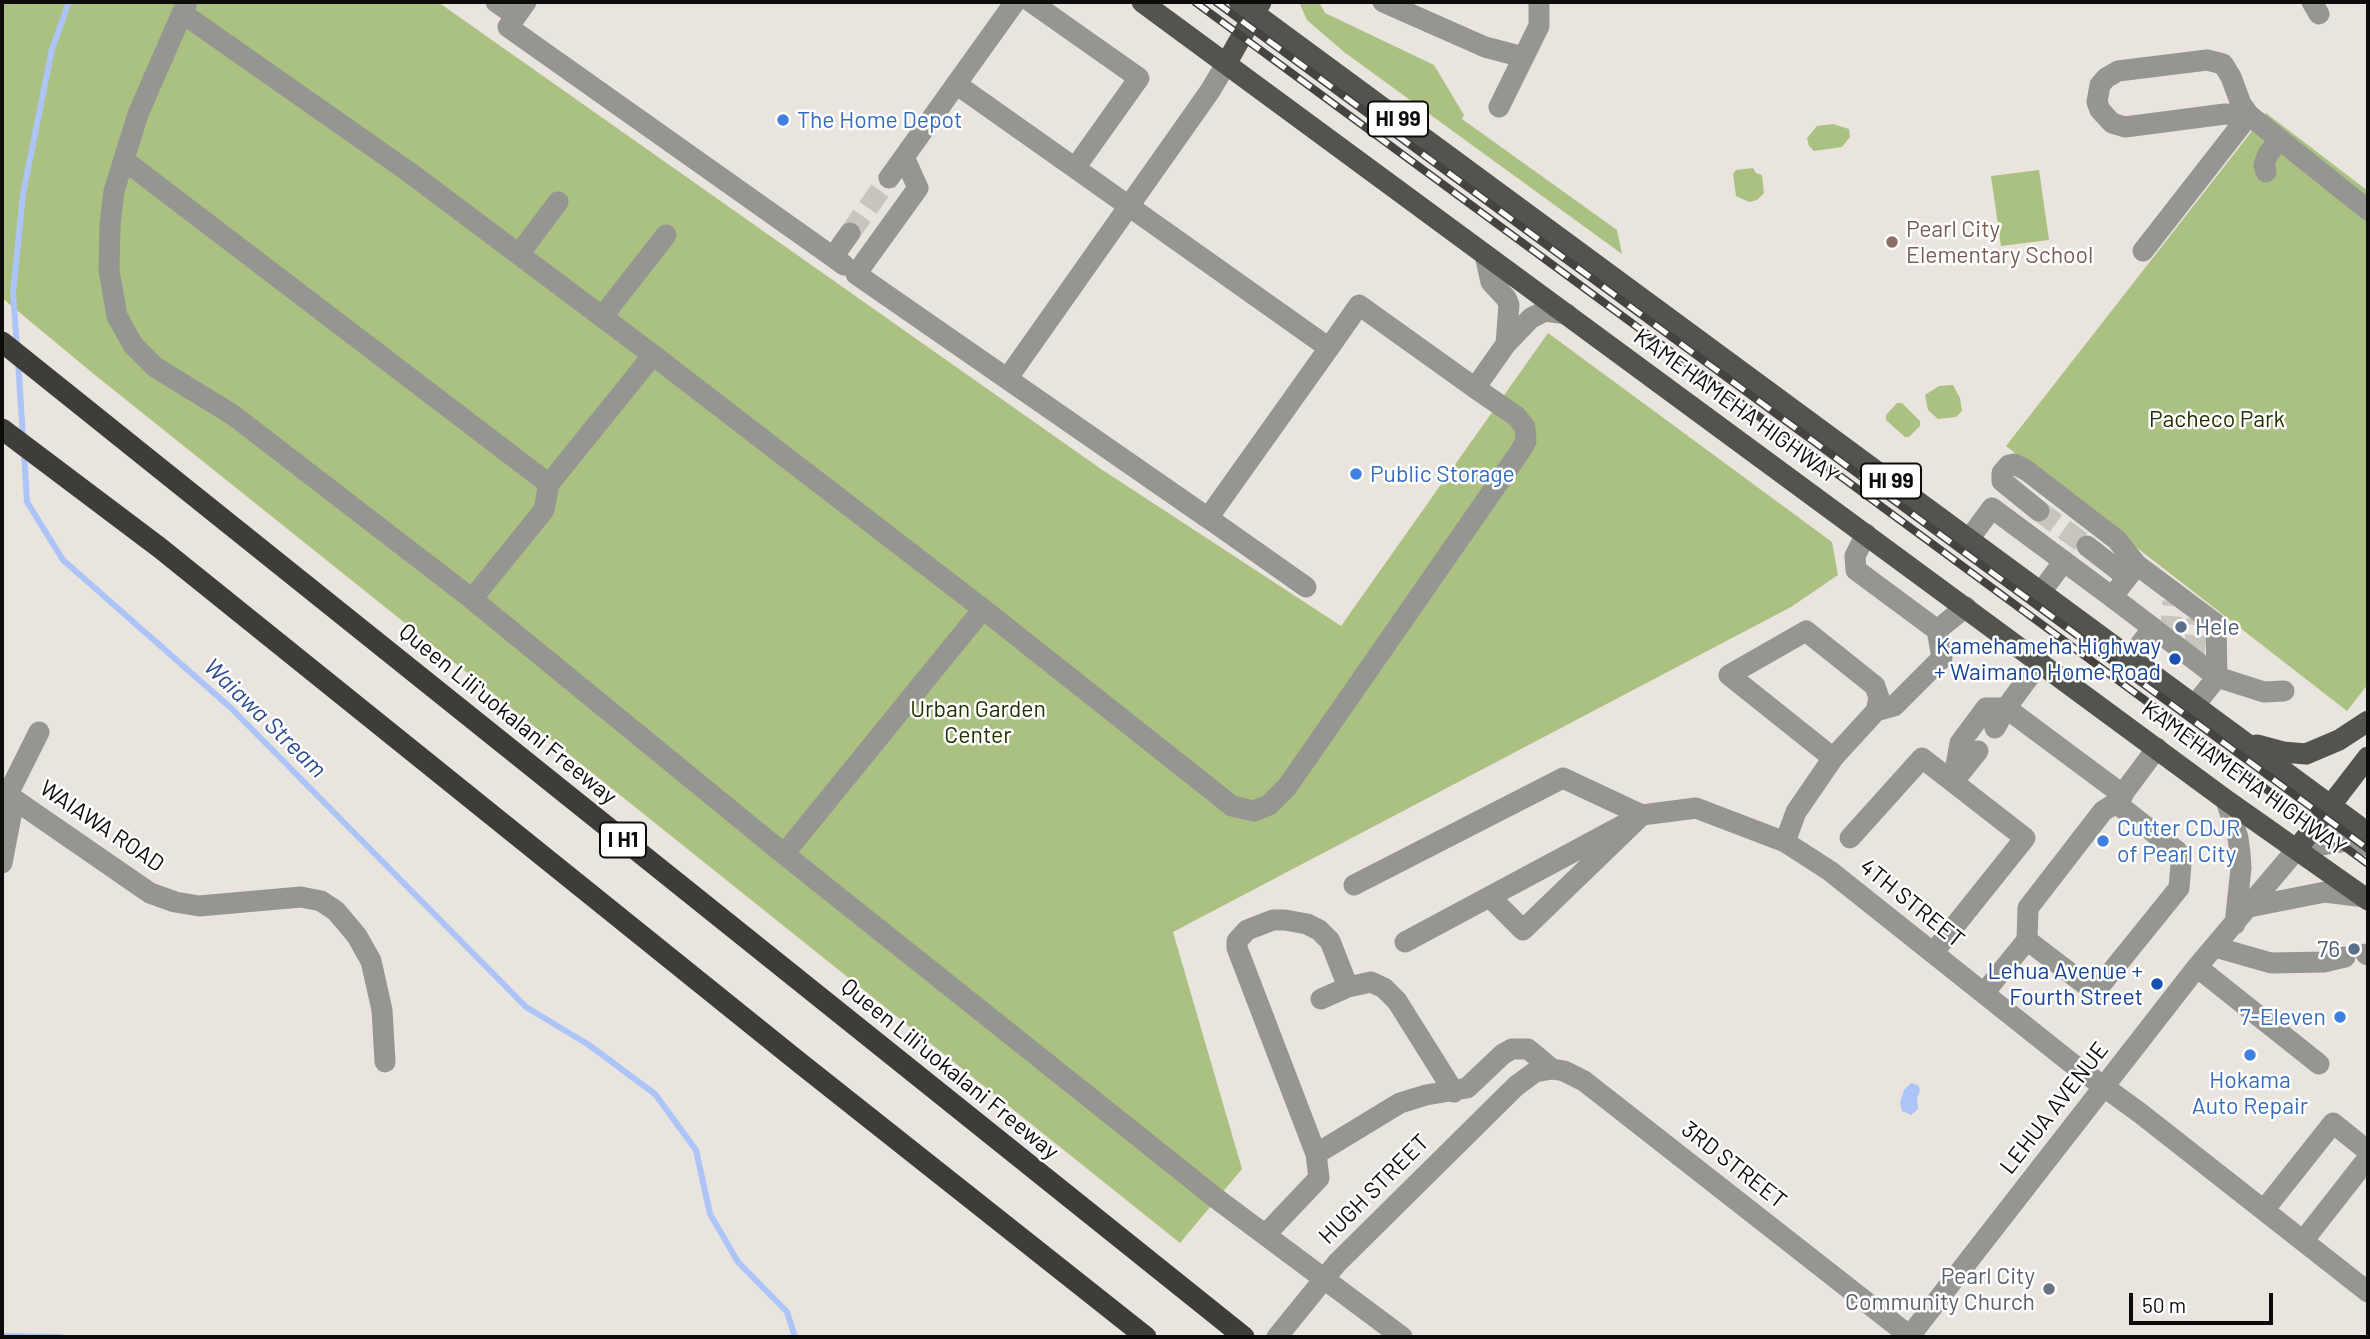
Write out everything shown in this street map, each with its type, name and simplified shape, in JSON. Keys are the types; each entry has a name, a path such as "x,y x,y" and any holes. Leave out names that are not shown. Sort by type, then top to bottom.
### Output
{"highway":[{"name":"Queen Liliʻuokalani Freeway","path":"2,342 1244,1337"},
{"path":"2,429 160,548 800,1063 1146,1337"}],"main road":[{"name":"KAMEHAMEHA HIGHWAY","path":"1142,2 2226,800 2367,899"},
{"name":"KAMEHAMEHA HIGHWAY","path":"1251,5 2368,832"},
{"path":"1226,64 1251,5"},
{"path":"2239,737 2283,752 2306,754 2339,740 2368,721"},
{"path":"2297,849 2368,757"}],"street":[{"path":"496,2 521,9 508,27 856,274 1306,587"},
{"path":"889,178 1016,2"},
{"path":"1031,2 1139,78 1075,169"},
{"path":"1383,2 1485,47 1523,57"},
{"path":"1499,107 1539,26 1539,2"},
{"path":"1208,519 1359,305 1516,416 1525,427 1525,440 1521,450 1287,787 1269,805 1254,811 1232,806 983,609 653,355 184,7 138,114 114,191 109,270 117,316 133,345 155,367 233,415 472,599 784,854 1206,1191 1402,1337"},
{"path":"2249,115 2225,114 2120,126 2105,118 2097,102 2097,93 2106,78 2118,71 2216,61 2227,70 2249,115 2368,210"},
{"path":"1007,379 1210,91 1226,64"},
{"path":"957,84 1329,348"},
{"path":"2143,251 2249,115"},
{"path":"2266,172 2264,165 2268,154 2279,140"},
{"path":"856,274 918,188 904,157"},
{"path":"124,160 549,484"},
{"path":"519,254 558,202"},
{"path":"833,257 850,233"},
{"path":"602,317 666,235"},
{"path":"1485,255 1491,282 1509,305 1506,344"},
{"path":"1475,387 1506,344 1531,318 1545,311 1567,314"},
{"path":"472,599 544,510 549,484 653,355"},
{"path":"2039,511 2002,481 2002,473 2009,465 2014,464 2026,470 2117,540 2132,571"},
{"path":"1969,539 1992,508 2194,657 2217,677 2264,692 2284,691"},
{"path":"1866,534 1855,556 1856,570 1937,630 1942,658 1894,706 1876,711"},
{"path":"2087,546 2132,571 2197,615 2216,624 2217,677 2195,705"},
{"path":"2041,592 2064,561"},
{"path":"2112,597 2132,571"},
{"path":"1937,630 1966,607"},
{"path":"784,854 983,609"},
{"path":"1785,842 1796,812 1833,758 1876,711 1879,698 1875,686 1806,631 1729,675 1833,758"},
{"path":"2130,657 2164,635"},
{"path":"1995,728 2006,708 2040,662"},
{"path":"1953,782 1960,743 1986,708 2006,708 2120,799 2177,851 2181,864 2179,888 2095,992 2027,940"},
{"name":"WAIAWA ROAD","path":"2,863 11,816 5,792 39,732"},
{"path":"1984,993 2027,940 2028,908 2103,811 2120,799 2157,748"},
{"path":"1953,782 1978,751"},
{"path":"1850,838 1922,758 2025,838 1933,953"},
{"path":"1354,885 1563,778 1642,815"},
{"name":"WAIAWA ROAD","path":"5,792 150,893 199,906 302,897 321,901 336,911 358,936 371,961 382,1010 385,1062"},
{"path":"2226,800 2240,853 2235,924"},
{"name":"4TH STREET","path":"1642,815 1696,808 1785,842 1830,871 2368,1292"},
{"path":"1405,942 1642,815"},
{"path":"1490,897 1523,930 1642,815"},
{"path":"2297,849 2341,842 2351,834 2368,846"},
{"name":"LEHUA AVENUE","path":"1910,1337 2197,967 2297,849"},
{"path":"2249,907 2325,892 2367,899"},
{"path":"1265,1235 1319,1178 1316,1154 1237,948 1237,941 1247,930 1273,920 1307,925 1319,930 1330,940 1348,987"},
{"path":"2215,947 2271,963 2324,962 2345,957"},
{"path":"2197,967 2319,1063"},
{"path":"1316,1154 1400,1103 1426,1095 1454,1092 1397,1001 1384,988 1371,982 1348,987 1321,999"},
{"name":"3RD STREET","path":"1454,1092 1467,1088 1503,1054 1512,1049 1528,1049 1552,1069 1564,1071 1584,1081 1910,1337"},
{"name":"HUGH STREET","path":"1278,1337 1324,1278 1516,1086 1535,1072 1552,1069"},
{"path":"2264,1210 2333,1123 2367,1159 2303,1241"}],"green space":[{"name":"Urban Garden Center","path":"2,2 438,2 1101,469 1341,626 1548,333 1832,542 1838,575 1791,607 1173,932 1242,1169 1180,1243 2,298"},
{"path":"1299,2 1319,2 1325,13 1434,65 1464,115 1462,119 1617,230 1622,254 1344,52 1307,20"},
{"name":"Pacheco Park","path":"2266,113 2368,191 2368,684 2347,711 2006,446"},
{"path":"1833,124 1849,129 1850,137 1842,147 1814,151 1807,138 1817,126"},
{"path":"1753,168 1756,173 1762,175 1764,193 1757,200 1749,202 1736,196 1733,174 1736,170"},
{"path":"2039,170 2049,240 2001,246 1991,176"},
{"path":"1953,385 1960,398 1962,411 1956,417 1938,419 1928,410 1925,395 1939,386"},
{"path":"1897,403 1902,403 1920,421 1920,426 1909,437 1905,437 1886,420 1886,415"}],"water":[{"path":"1911,1083 1918,1085 1920,1090 1918,1109 1911,1115 1902,1111 1900,1103 1904,1090"}],"waterway":[{"name":"Waiawa Stream","path":"17,347 13,293 23,194 52,49 69,2"},
{"name":"Waiawa Stream","path":"18,361 23,437"},
{"name":"Waiawa Stream","path":"24,452 27,502 63,560 231,708 526,1007 589,1045 655,1094 696,1150 710,1214 738,1262 787,1312 795,1337"},
{"name":"Waiawa Stream","path":"2,1336 61,1337"}],"tunnel":[{"path":"850,233 889,178"},
{"path":"2039,511 2087,546"},
{"path":"2170,637 2173,601"},
{"path":"2194,656 2197,619"}],"railway":[{"path":"1195,2 2368,864"},
{"path":"1216,2 2368,849"}],"place":[{"name":"The Home Depot","path":"783,120"},
{"name":"Pearl City Elementary School","path":"1892,242"},
{"name":"Public Storage","path":"1356,474"},
{"name":"Hele","path":"2181,627"},
{"name":"Kamehameha Highway + Waimano Home Road","path":"2175,659"},
{"name":"Cutter CDJR of Pearl City","path":"2103,841"},
{"name":"76","path":"2354,949"},
{"name":"Lehua Avenue + Fourth Street","path":"2157,984"},
{"name":"7-Eleven","path":"2340,1017"},
{"name":"Hokama Auto Repair","path":"2250,1055"},
{"name":"Pearl City Community Church","path":"2049,1289"}]}
